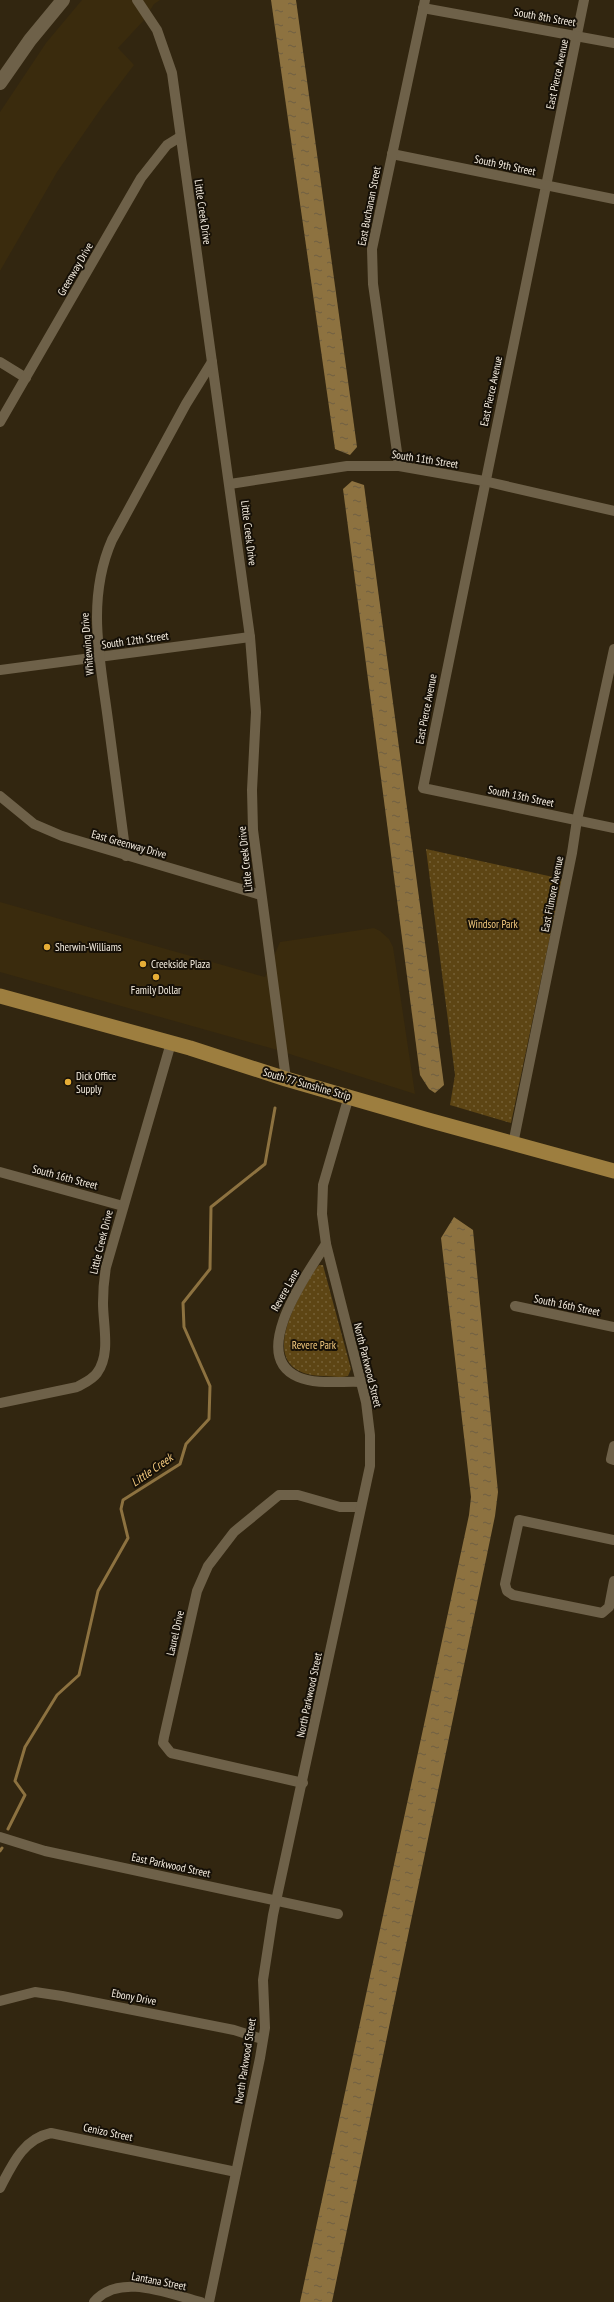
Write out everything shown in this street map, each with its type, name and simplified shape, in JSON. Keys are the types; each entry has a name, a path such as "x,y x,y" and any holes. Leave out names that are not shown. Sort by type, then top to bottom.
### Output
{"main road":[{"path":"0,82 30,40 62,0"},
{"name":"South 77 Sunshine Strip","path":"0,996 171,1043 286,1079 513,1144 614,1171"}],"street":[{"name":"Little Creek Drive","path":"137,0 157,30 168,58 175,88 180,137 230,484 250,637 256,712 252,824 286,1079"},
{"name":"East Pierce Avenue","path":"422,788 584,0"},
{"name":"South 8th Street","path":"424,4 614,43"},
{"name":"East Buchanan Street","path":"399,466 373,284 372,249 424,4"},
{"name":"Greenway Drive","path":"0,422 141,178 167,145 180,137"},
{"name":"South 9th Street","path":"392,154 614,199"},
{"path":"0,362 26,378"},
{"name":"Whitewing Drive","path":"126,856 96,626 96,598 105,555 134,497 186,404 212,362"},
{"name":"South 11th Street","path":"230,484 347,466 399,466 484,481 614,511"},
{"name":"South 12th Street","path":"0,670 250,637"},
{"name":"East Filmore Avenue","path":"513,1144 572,853 577,820 611,674 614,649"},
{"name":"South 13th Street","path":"422,788 614,828"},
{"name":"East Greenway Drive","path":"0,796 34,824 62,836 261,895"},
{"name":"Little Creek Drive","path":"0,1403 77,1387 89,1381 97,1373 102,1362 104,1350 103,1305 106,1267 171,1043"},
{"name":"North Parkwood Street","path":"209,2302 265,2028 264,1975 277,1901 360,1507 370,1466 370,1435 361,1382 326,1244 322,1214 323,1185 349,1096"},
{"name":"South 16th Street","path":"0,1172 123,1206"},
{"name":"Revere Lane","path":"326,1244 284,1316 279,1334 279,1352 286,1369 299,1378 361,1382"},
{"name":"South 16th Street","path":"515,1306 614,1327"},
{"path":"613,1460 614,1446"},
{"name":"Laurel Drive","path":"303,1783 175,1754 166,1749 164,1737 197,1592 208,1566 234,1532 279,1495 298,1495 340,1507 360,1507"},
{"path":"614,1540 519,1520 505,1584 507,1591 513,1595 602,1613 609,1607 614,1581"},
{"name":"East Parkwood Street","path":"0,1837 46,1850 338,1914"},
{"name":"Ebony Drive","path":"0,2001 35,1992 234,2030 262,2039"},
{"name":"Cenizo Street","path":"0,2188 22,2148 41,2135 51,2133 236,2172"},
{"name":"Lantana Street","path":"94,2302 107,2291 118,2287 131,2287 201,2302"}],"shaded area":[{"path":"82,0 160,0 154,4 144,20 118,48 134,65 102,107 57,172 0,271 0,112 46,43"},
{"path":"0,902 265,977 280,942 374,928 389,939 393,947 415,1094 274,1049 0,972"}],"green space":[{"name":"Windsor Park","path":"426,849 562,879 511,1123 450,1105 455,1075"},
{"name":"Revere Park","path":"319,1265 323,1265 351,1369 348,1376 323,1376 305,1373 293,1367 286,1358 284,1346 285,1333 289,1319 306,1285"}],"water":[{"path":"271,0 296,0 357,447 350,455 335,449"},
{"path":"352,481 364,485 444,1085 435,1093 429,1089 420,1075 343,489"},
{"path":"454,1217 473,1230 498,1492 495,1516 332,2302 300,2302 469,1515 471,1497 441,1238"}],"waterway":[{"name":"Little Creek","path":"8,1829 25,1795 15,1781 25,1747 57,1695 79,1675 98,1591 128,1538 121,1509 123,1500 180,1464 186,1444 209,1419 210,1386 184,1327 183,1303 210,1269 211,1207 265,1164 275,1108"}],"place":[{"name":"Sherwin-Williams","path":"47,947"},
{"name":"Creekside Plaza","path":"143,964"},
{"name":"Family Dollar","path":"156,977"},
{"name":"Dick Office Supply","path":"68,1082"}]}
